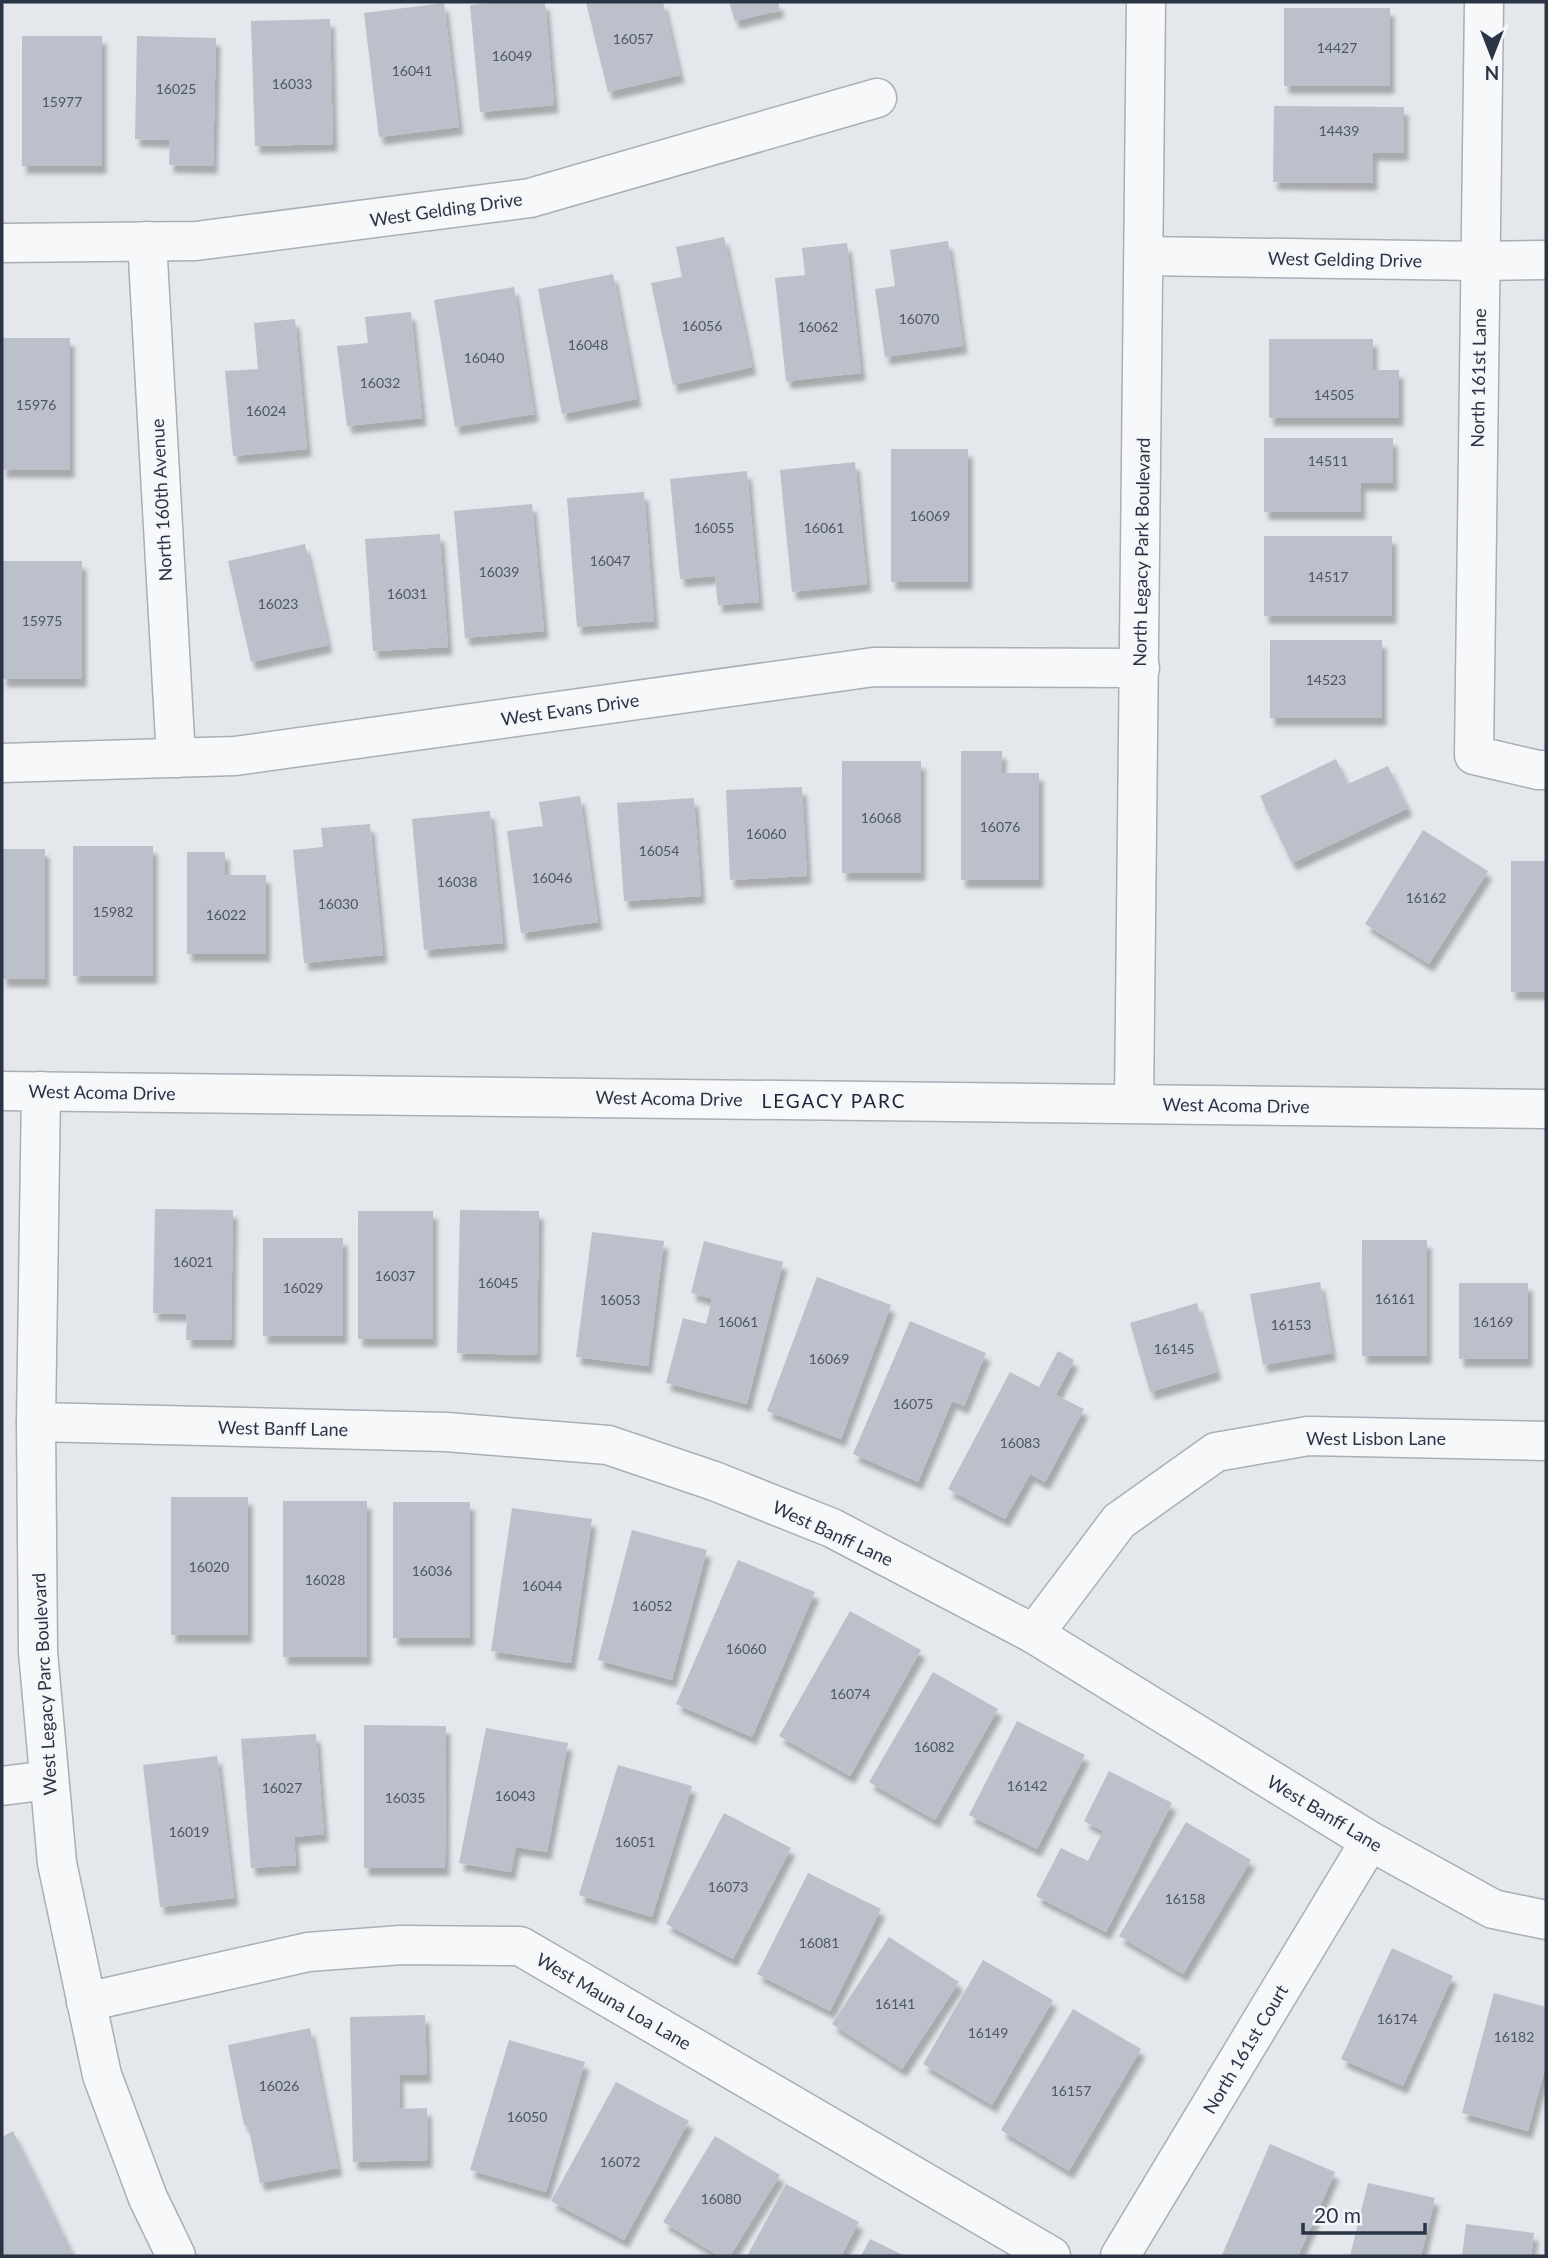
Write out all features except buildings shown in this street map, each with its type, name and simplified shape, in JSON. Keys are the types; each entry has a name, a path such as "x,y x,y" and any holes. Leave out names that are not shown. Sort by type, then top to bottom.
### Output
{"street":[{"name":"North Legacy Park Boulevard","path":"1134,1103 1146,2"},
{"name":"North 161st Lane","path":"1483,2 1474,755 1546,771"},
{"name":"West Gelding Drive","path":"2,243 196,242 530,198 877,98"},
{"name":"North 160th Avenue","path":"147,242 176,758"},
{"name":"West Gelding Drive","path":"1144,256 1546,260"},
{"name":"West Evans Drive","path":"2,763 235,756 874,667 1140,668"},
{"name":"West Acoma Drive","path":"2,1091 1546,1109"},
{"name":"West Legacy Parc Boulevard","path":"41,1091 36,1422 38,1653 57,1863 103,2076 148,2198 176,2256"},
{"name":"West Banff Lane","path":"36,1422 446,1432 608,1445 714,1481 832,1528 1034,1634 1370,1841 1493,1909 1546,1920"},
{"name":"West Lisbon Lane","path":"1034,1634 1119,1521 1216,1452 1308,1436 1546,1441"},
{"path":"2,1786 49,1780"},
{"name":"North 161st Court","path":"1120,2256 1370,1841"},
{"name":"West Mauna Loa Lane","path":"86,2002 308,1952 401,1945 520,1946 1051,2256"}],"district":[{"name":"LEGACY PARC","path":"834,1100"}]}
